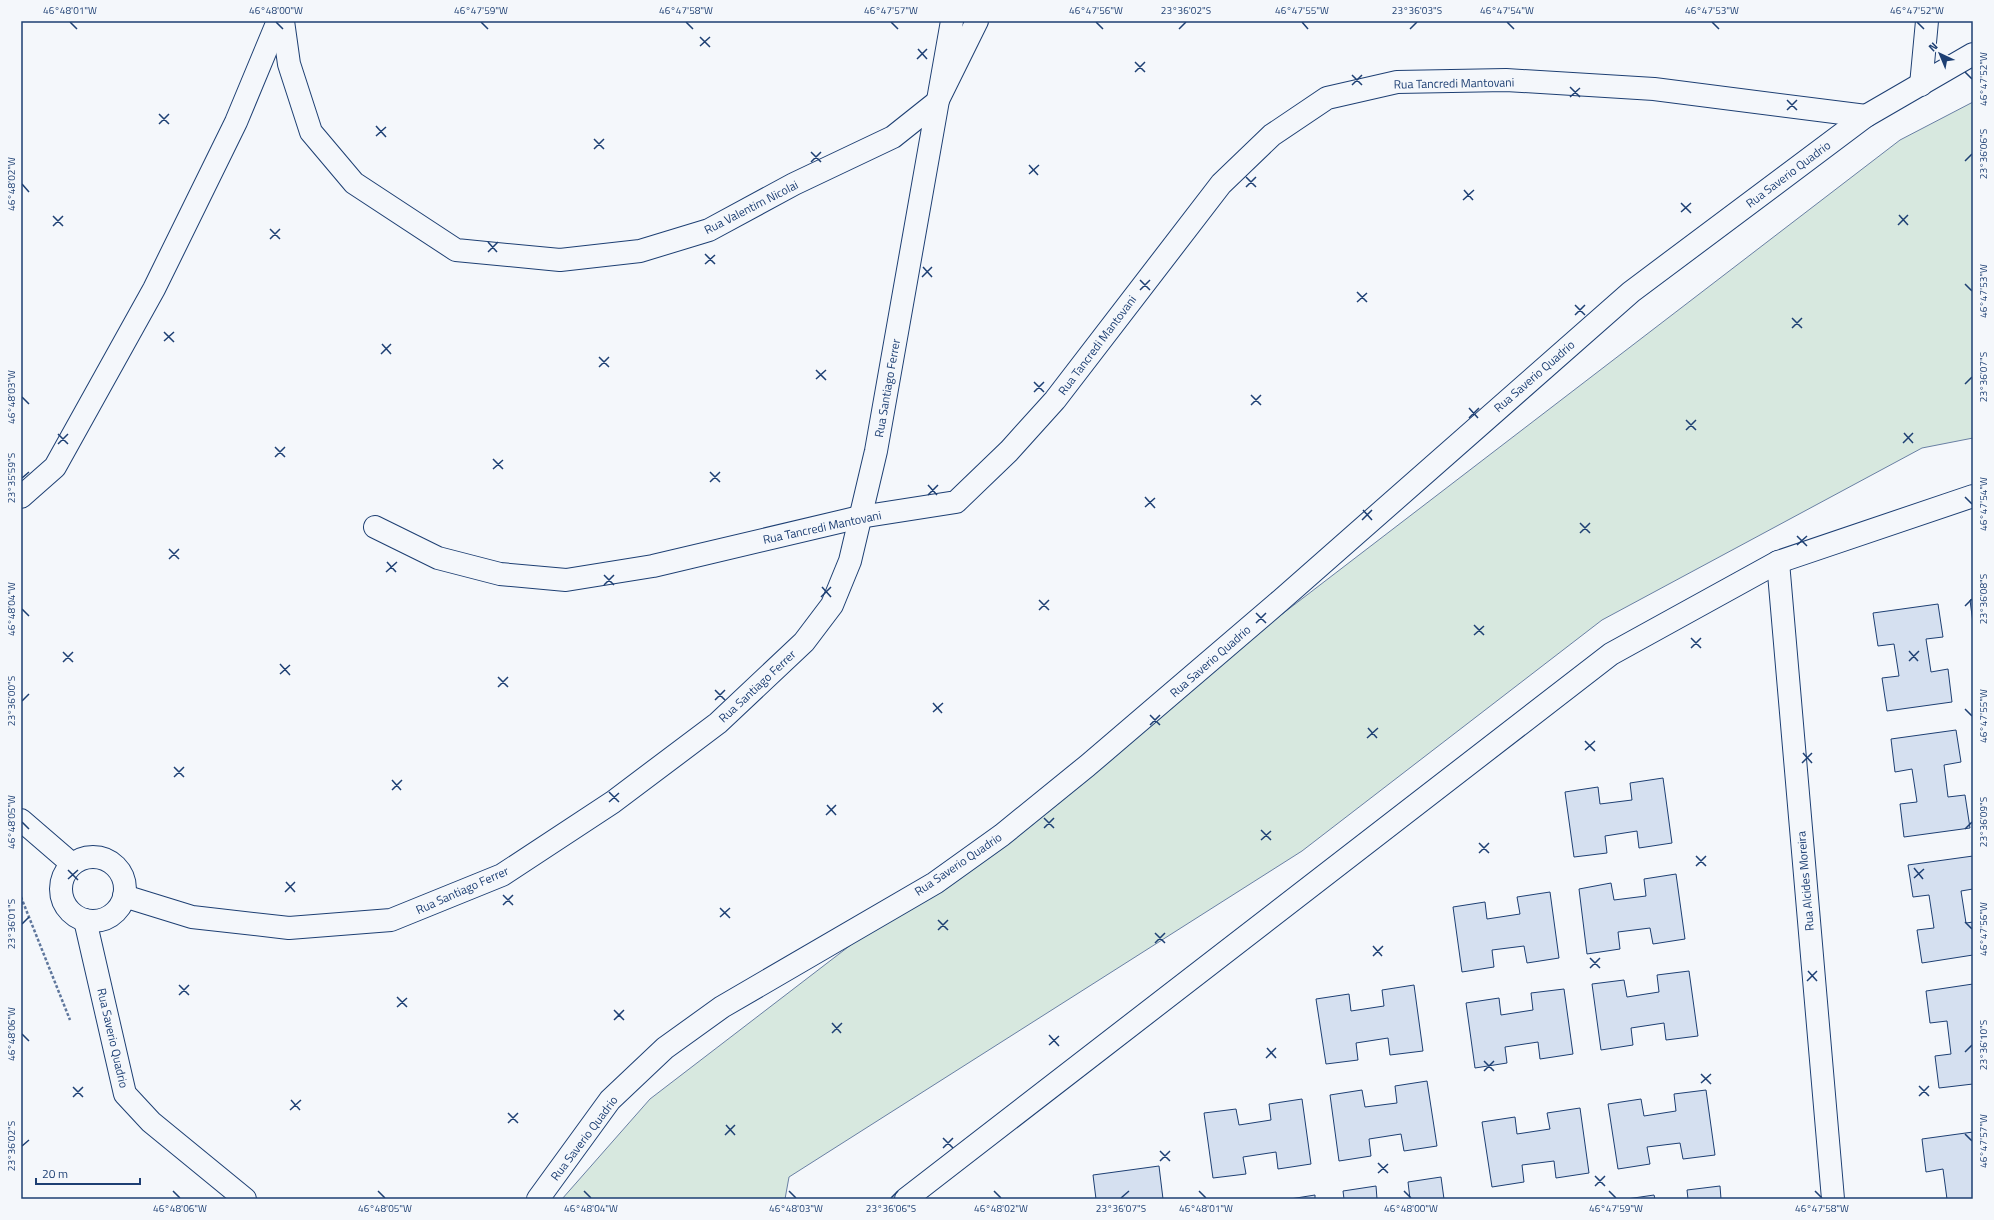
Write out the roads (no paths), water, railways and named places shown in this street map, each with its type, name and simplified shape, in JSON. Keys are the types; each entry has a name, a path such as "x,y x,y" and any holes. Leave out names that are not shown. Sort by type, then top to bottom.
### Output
{"street":[{"path":"21,497 55,467 154,289 236,122 278,21"},
{"name":"Rua Valentim Nicolai","path":"283,21 289,64 311,132 354,183 456,250 560,260 648,249 709,230 794,184 893,137 937,102 978,21"},
{"name":"Rua Santiago Ferrer","path":"124,896 192,917 289,928 391,920 502,875 614,802 718,723 804,642 832,605 850,561 876,451 952,21"},
{"path":"1921,85 1927,21"},
{"name":"Rua Saverio Quadrio","path":"538,1199 610,1100 664,1048 722,1007 935,883 1002,835 1088,766 1275,605 1631,292 1866,116 1973,54"},
{"name":"Rua Tancredi Mantovani","path":"375,527 438,558 500,574 566,580 653,566 860,517 956,502 1009,451 1055,400 1221,184 1272,135 1327,98 1397,82 1506,80 1654,89 1866,116"},
{"path":"906,1199 1611,654 1778,562 1973,496"},
{"name":"Rua Alcides Moreira","path":"1778,562 1833,1199"},
{"path":"21,820 72,864"},
{"path":"95,856 106,859 115,865 122,874 125,885 124,896 120,906 112,915 95,921 85,920 76,917 69,911 63,902 60,891 61,880 66,870 72,864 84,857 95,856"},
{"name":"Rua Saverio Quadrio","path":"85,920 126,1094 151,1122 245,1199"}]}
